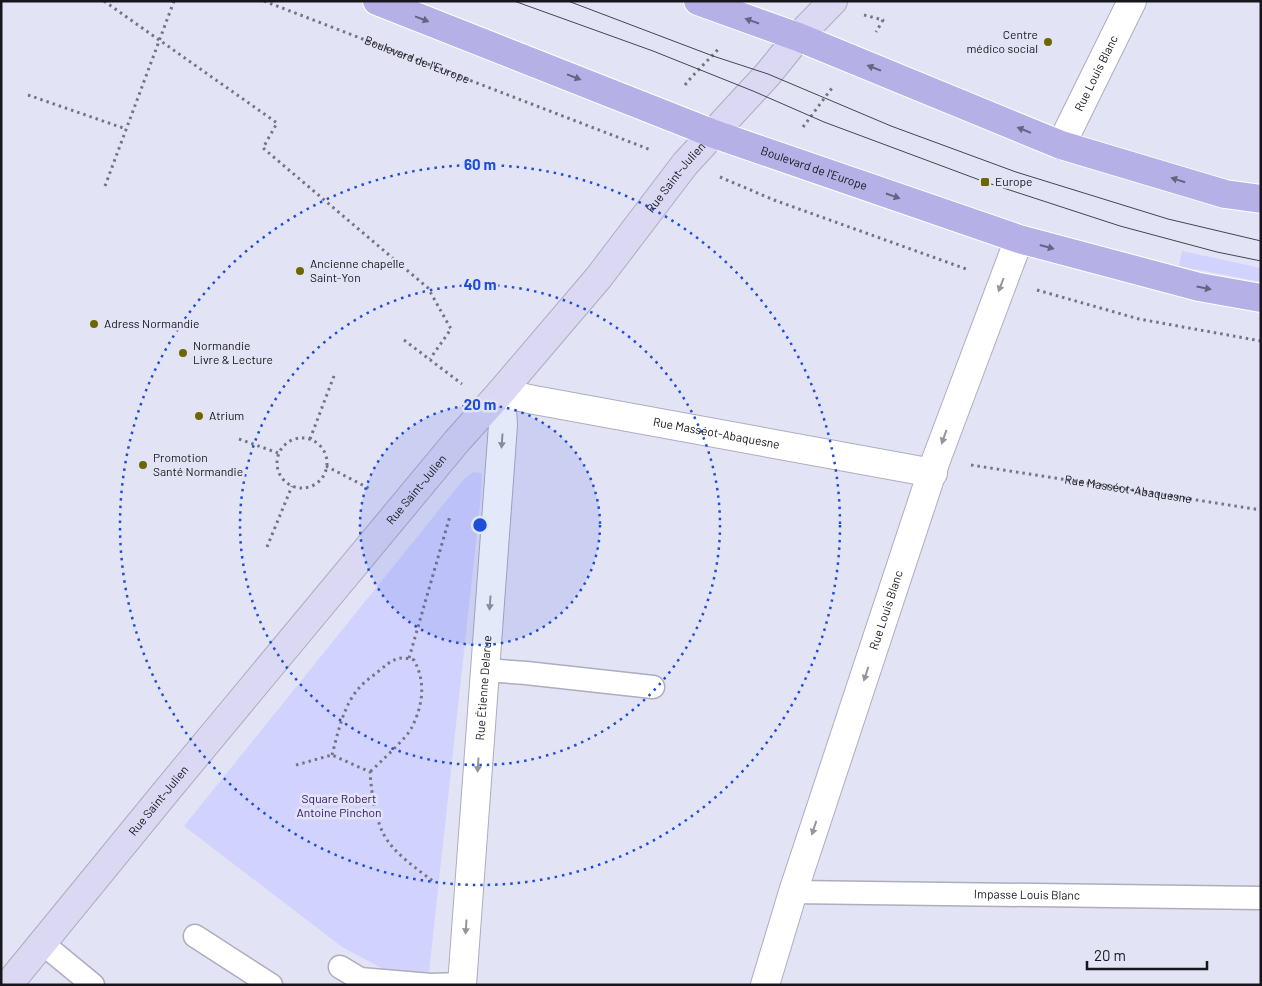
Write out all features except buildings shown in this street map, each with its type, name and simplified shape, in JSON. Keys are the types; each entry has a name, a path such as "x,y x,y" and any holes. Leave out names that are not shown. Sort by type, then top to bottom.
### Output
{"main road":[{"name":"Boulevard de l'Europe","path":"377,1 714,134 1019,239 1199,287 1261,298"},
{"path":"698,1 798,37 1061,145 1225,194 1261,199"}],"street":[{"name":"Rue Saint-Julien","path":"8,985 432,471 599,277 685,164 768,74 798,37 833,1"},
{"name":"Rue Louis Blanc","path":"1061,145 1132,1"},
{"name":"Rue Louis Blanc","path":"765,985 793,892 934,466 1019,239"},
{"name":"Rue Masséot-Abaquesne","path":"501,392 529,400 934,466"},
{"name":"Rue Étienne Delarue","path":"462,984 504,426 501,392"}],"lane":[{"path":"485,670 653,686"},
{"name":"Impasse Louis Blanc","path":"793,892 1261,898"},
{"path":"195,936 271,985"},
{"path":"42,943 93,985"},
{"path":"340,967 360,979 431,985 462,984"}],"path":[{"path":"104,1 159,42 277,123 263,148 428,288 451,329 430,359"},
{"path":"105,186 174,1"},
{"name":"Boulevard de l'Europe","path":"264,1 653,151"},
{"path":"782,157 825,98 874,37 883,20 869,16"},
{"path":"664,113 697,70 713,56 744,18"},
{"path":"28,95 126,129"},
{"path":"404,340 460,382"},
{"path":"310,439 334,376"},
{"path":"300,437 310,439 324,451 327,460 326,470 321,479 313,485 304,488 292,486 280,477 277,466 278,453 290,440 300,437"},
{"path":"239,439 278,453"},
{"path":"326,466 372,490"},
{"name":"Rue Masséot-Abaquesne","path":"934,466 1261,510"},
{"path":"267,547 292,486"},
{"path":"409,658 450,516"},
{"path":"332,755 349,703 359,688 392,660 404,657 414,660 421,673 422,697 412,728 370,772 372,792 383,833 397,851 439,887"},
{"path":"296,765 332,755 370,772"}],"green space":[{"path":"1182,251 1261,268 1261,282 1179,266"},
{"name":"Square Robert Antoine Pinchon","path":"473,472 482,473 481,496 429,972 385,970 342,947 184,826 463,480"}],"tram line":[{"path":"514,1 653,51 824,122 985,182 1120,226 1217,252 1261,261"},
{"path":"568,1 713,56 768,74 891,126 1016,172 1168,219 1261,241"}],"place":[{"name":"Centre médico social","path":"1048,42"},
{"name":"Europe","path":"985,182"},
{"name":"Ancienne chapelle Saint-Yon","path":"300,271"},
{"name":"Adress Normandie","path":"94,324"},
{"name":"Normandie Livre & Lecture","path":"183,353"},
{"name":"Atrium","path":"199,416"},
{"name":"Promotion Santé Normandie","path":"143,465"}]}
